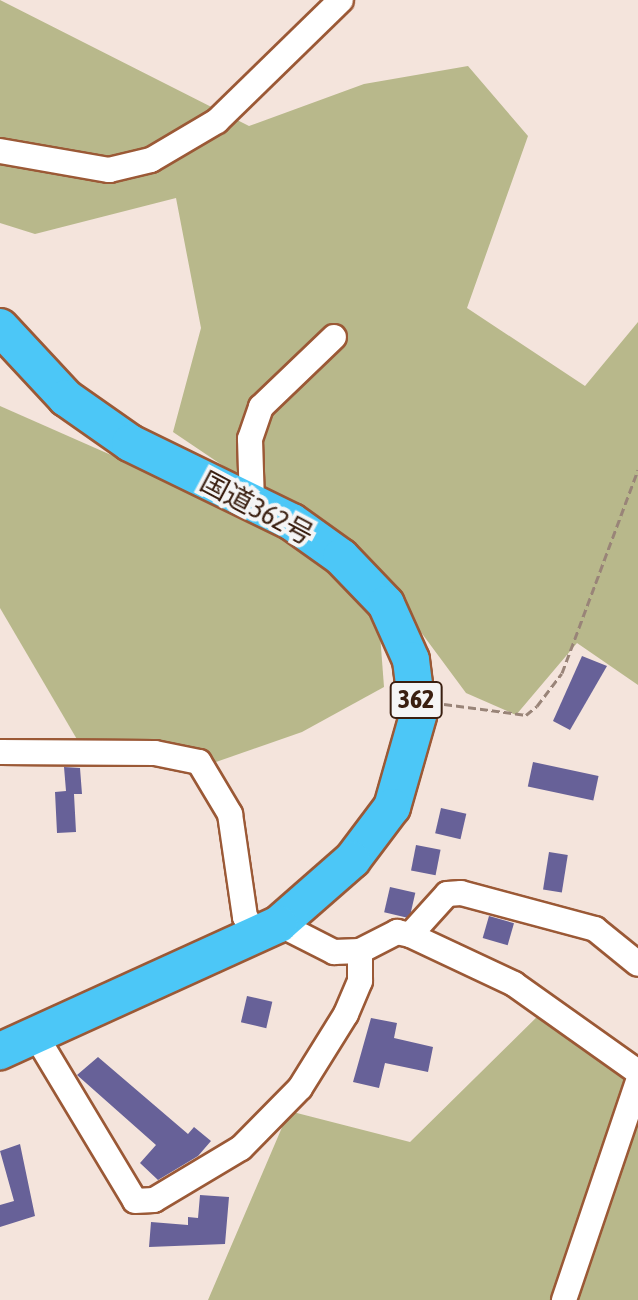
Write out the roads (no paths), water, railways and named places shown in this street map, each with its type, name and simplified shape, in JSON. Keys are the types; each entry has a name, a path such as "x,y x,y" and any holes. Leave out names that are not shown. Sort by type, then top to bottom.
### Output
{"highway":[{"name":"国道362号","path":"0,327 66,398 130,443 252,503 341,557 386,604 411,660 416,705 409,765 392,807 352,860 269,930 0,1051"}],"street":[{"path":"0,151 109,170 151,160 217,121 341,0"},
{"path":"252,503 250,439 261,407 334,337"},
{"path":"0,752 155,753 199,762 230,814 245,917 269,930 299,940 360,951 397,932 410,935 514,984 638,1072"},
{"path":"410,935 447,894 461,893 595,929 638,964"},
{"path":"36,1036 135,1201 154,1200 241,1148 300,1088 346,1014 360,981 360,951"},
{"path":"564,1300 638,1081"}]}
